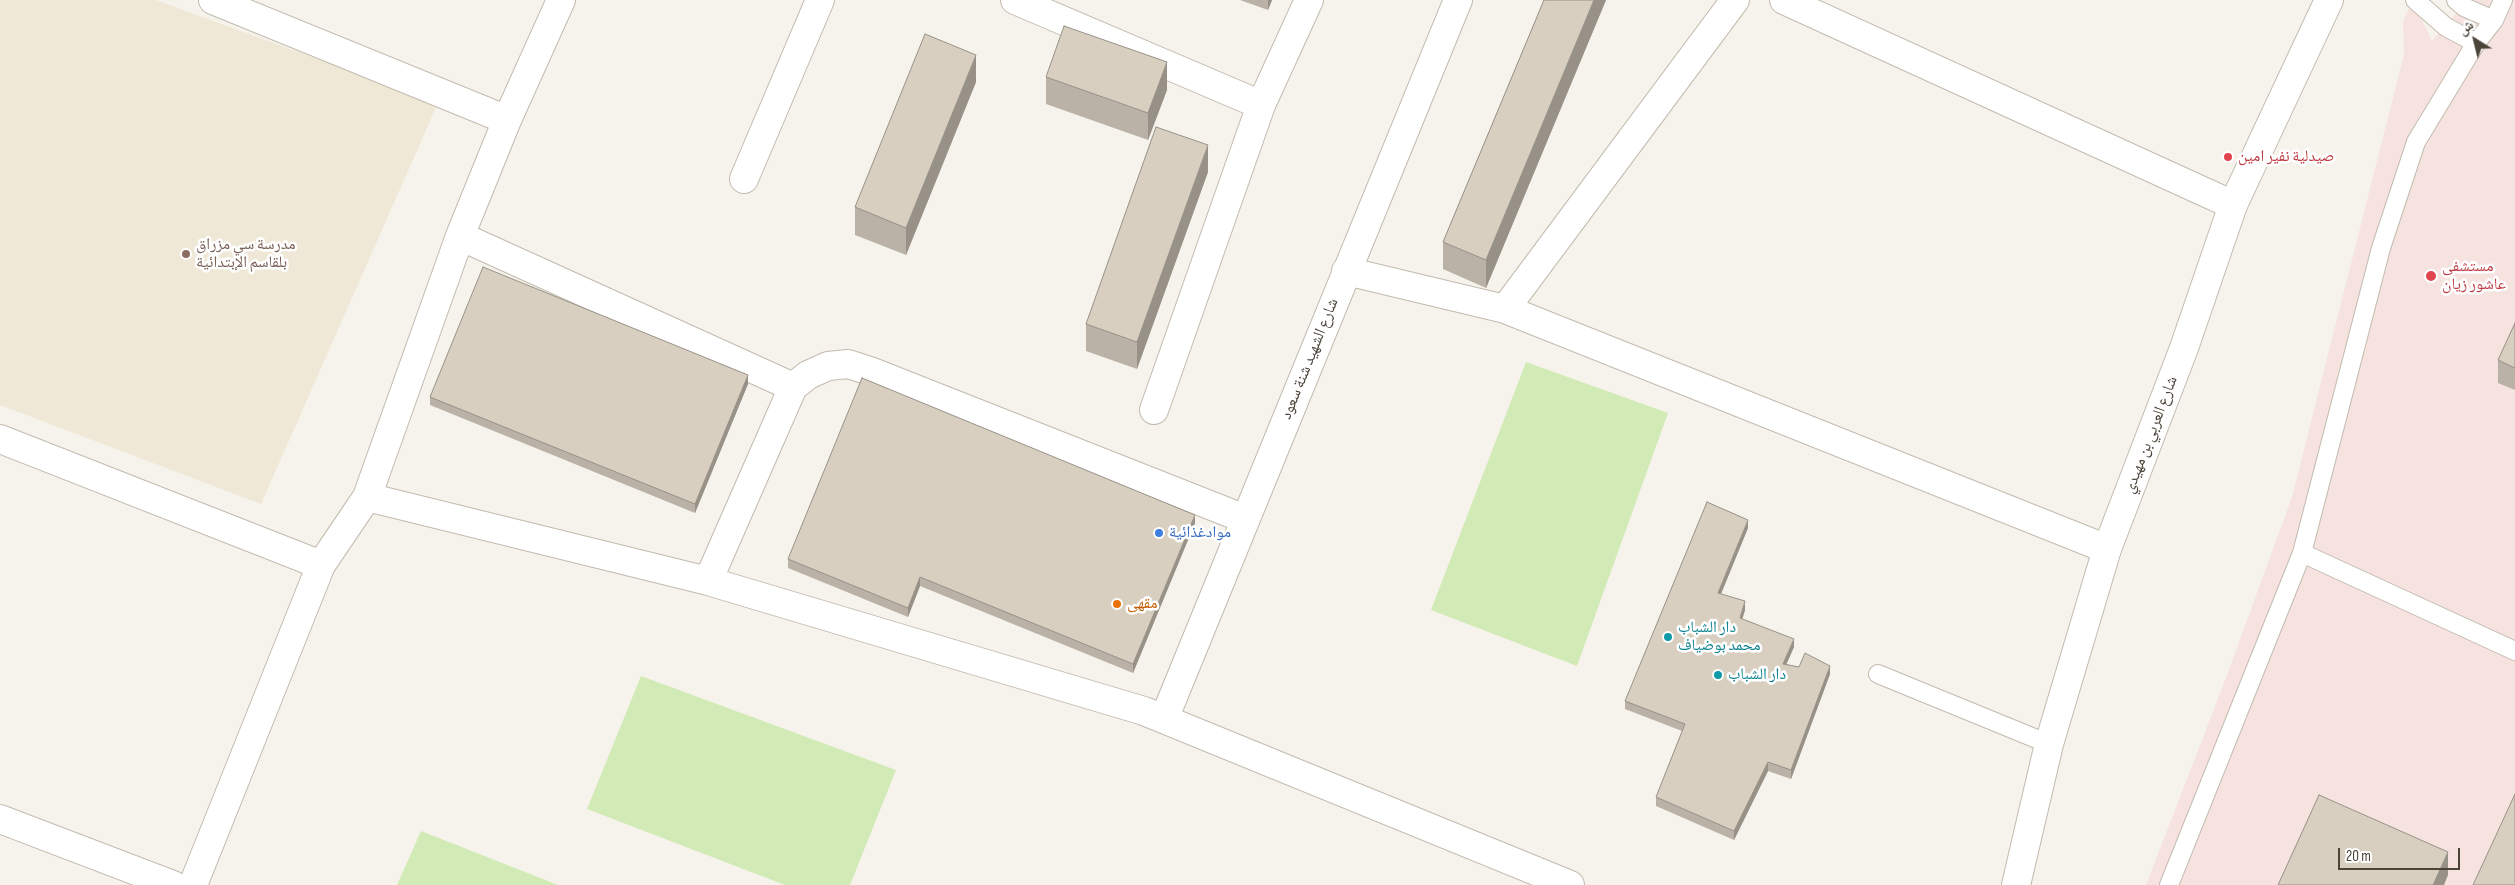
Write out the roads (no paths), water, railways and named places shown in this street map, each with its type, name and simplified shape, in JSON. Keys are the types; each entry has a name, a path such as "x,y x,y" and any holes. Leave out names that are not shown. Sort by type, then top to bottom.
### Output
{"street":[{"path":"213,0 507,120"},
{"path":"193,885 320,565 367,497 460,236 507,120 561,0"},
{"path":"744,179 820,0"},
{"path":"1015,0 1060,9 1261,105"},
{"path":"1154,410 1261,105 1309,0"},
{"name":"شارع الشهيد شنة سعود","path":"1164,719 1458,0"},
{"path":"1505,309 1735,0"},
{"path":"1784,0 2234,205"},
{"name":"شارع العربي بن مهيدي","path":"2016,885 2049,744 2107,549 2184,348 2234,205 2329,0"},
{"path":"460,236 793,387"},
{"path":"1346,271 1505,309 2107,549"},
{"path":"708,582 793,387 808,375 828,366 848,364 870,371 1245,519"},
{"path":"0,439 320,565"},
{"path":"367,497 708,582 1164,719 1570,885"},
{"path":"0,819 173,885"}],"lane":[{"path":"2415,0 2446,27 2476,43"},
{"path":"2456,0 2464,7 2494,20"},
{"path":"2169,885 2302,553 2381,248 2416,142 2476,43 2494,20 2503,0"},
{"path":"2302,553 2515,650"},
{"path":"1878,674 2049,744"}],"place":[{"name":"صيدلية نفير امين","path":"2228,157"},
{"name":"مدرسة سي مزراق بلقاسم الإبتدائية","path":"186,254"},
{"name":"مستشفى عاشور زيان","path":"2431,276"},
{"name":"موادغذائية","path":"1159,533"},
{"name":"مقهى","path":"1117,604"},
{"name":"دار الشباب محمد بوضياف","path":"1668,637"},
{"name":"دار الشباب","path":"1718,675"}]}
